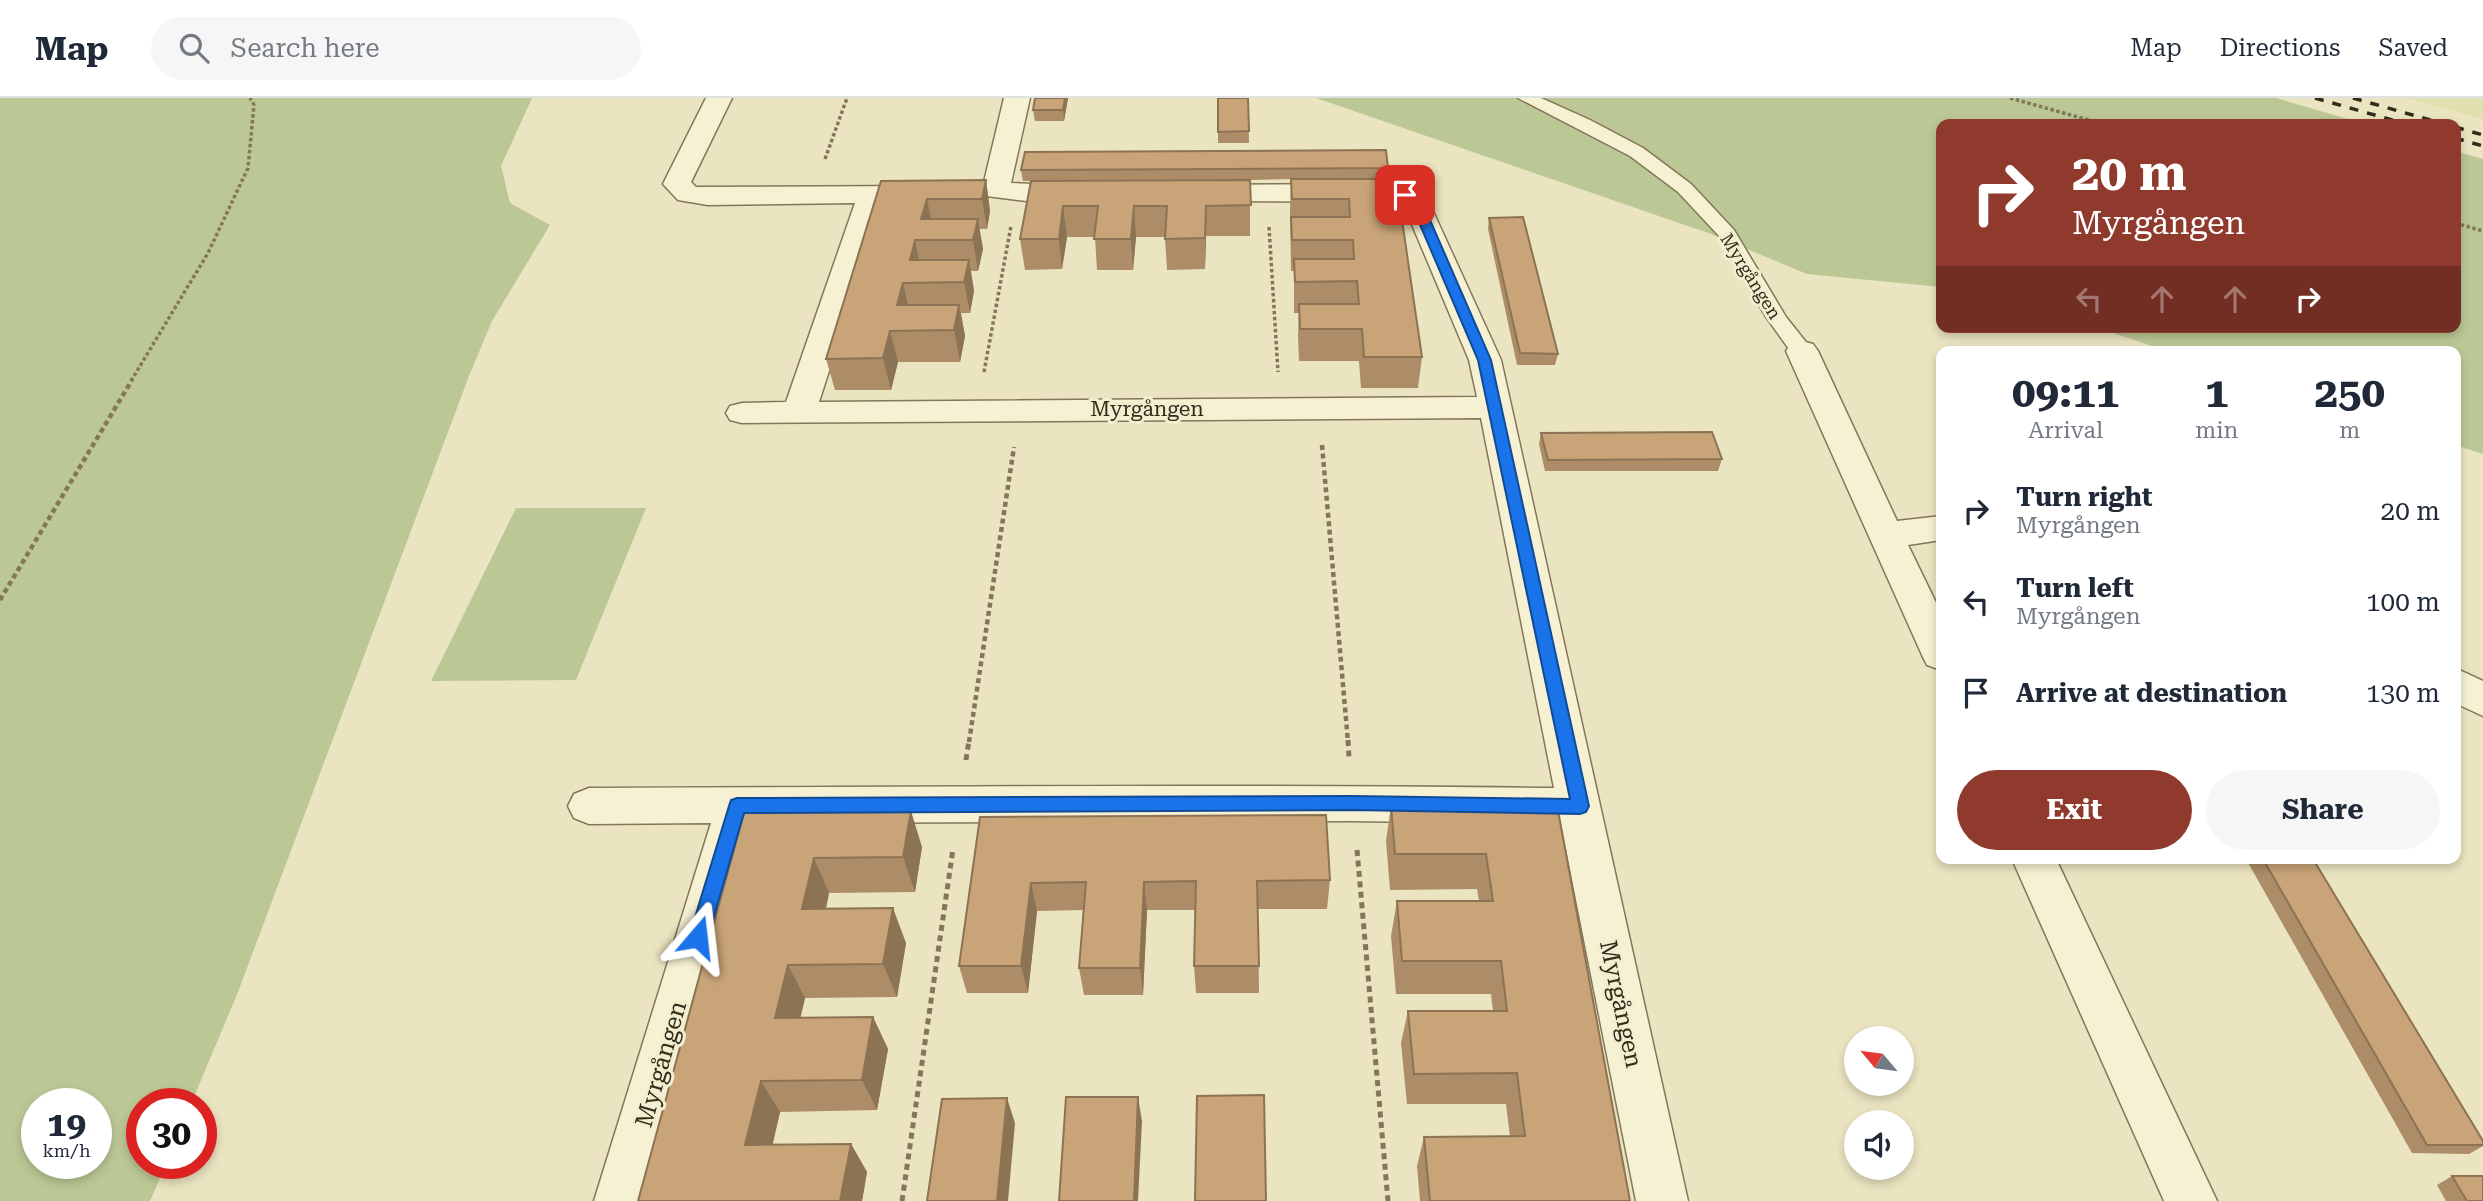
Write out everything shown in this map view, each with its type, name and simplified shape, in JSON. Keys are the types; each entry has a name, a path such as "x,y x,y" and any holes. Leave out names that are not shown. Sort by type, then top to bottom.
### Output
{"street":[{"path":"719,98 677,184 688,194 708,197 984,192 1117,194"},
{"path":"984,192 1017,98"},
{"name":"Myrgången","path":"1171,193 1384,192 1405,195 1417,204 1485,360 1662,1201"},
{"path":"799,412 872,195"},
{"name":"Myrgången","path":"1802,351 1936,644"},
{"name":"Myrgången","path":"742,413 1495,407"},
{"path":"1885,535 1936,529"},
{"path":"2461,687 2483,701"},
{"path":"589,806 1352,803 1580,806"},
{"name":"Myrgången","path":"621,1201 737,806"},
{"path":"2036,864 2191,1201"}],"lane":[{"name":"Myrgången","path":"1527,98 1640,152 1687,187 1727,235 1774,314 1802,351"}],"path":[{"path":"0,600 208,254 248,169 254,105 250,98"},
{"path":"811,196 846,98"},
{"path":"2010,98 2085,119"},
{"path":"977,411 984,192"},
{"path":"1266,192 1280,408"},
{"path":"2461,225 2483,231"}],"green space":[{"path":"0,98 532,98 501,166 510,203 550,225 492,321 469,376 238,992 198,1088 126,1088 126,1179 160,1179 150,1201 0,1201"},
{"path":"1316,98 2276,98 2348,119 1936,119 1936,287 1807,274 1711,234"},
{"path":"2407,98 2483,98 2483,119"},
{"path":"2461,153 2483,159 2483,454 2461,447 2461,346 2152,346 2113,333 2461,333"},
{"path":"516,508 646,508 576,680 431,681"}],"building":[{"path":"1035,98 1065,98 1063,110 1033,110"},
{"path":"1218,98 1248,98 1249,131 1218,132"},
{"path":"1386,150 1388,168 1021,170 1025,152"},
{"path":"1291,179 1396,179 1422,357 1364,357 1362,329 1300,329 1299,304 1359,304 1357,281 1295,282 1294,259 1354,259 1353,240 1292,240 1291,217 1350,217 1349,199 1292,199"},
{"path":"986,180 982,199 927,199 921,219 978,219 973,240 915,240 910,260 969,260 964,282 903,283 897,305 959,305 954,330 890,331 883,358 826,359 881,181"},
{"path":"1250,180 1251,205 1206,206 1205,238 1165,239 1167,206 1134,206 1131,239 1094,239 1098,206 1063,206 1059,239 1020,239 1031,181"},
{"path":"1523,217 1558,354 1520,353 1489,218"},
{"path":"1712,432 1722,459 1548,460 1541,433"},
{"path":"1557,805 1630,1201 1430,1201 1424,1137 1525,1136 1517,1073 1414,1074 1408,1011 1507,1011 1501,961 1402,961 1397,901 1493,901 1486,854 1395,854 1391,806"},
{"path":"911,811 903,857 814,858 802,909 893,908 883,964 788,965 775,1018 873,1017 862,1080 761,1081 745,1145 851,1144 840,1201 638,1201 744,813"},
{"path":"1326,815 1330,880 1257,881 1259,966 1194,966 1196,881 1144,882 1140,968 1079,968 1086,882 1031,883 1021,966 959,966 980,817"},
{"path":"2266,864 2316,864 2483,1141 2483,1145 2427,1145"},
{"path":"1264,1095 1266,1201 1195,1201 1197,1096"},
{"path":"1066,1097 1138,1097 1134,1201 1059,1201"},
{"path":"1007,1098 997,1201 927,1201 942,1099"},
{"path":"2452,1176 2483,1176 2483,1201 2467,1201"}],"railway":[{"path":"2315,98 2388,119"},
{"path":"2353,98 2426,119"},
{"path":"2461,129 2483,135"},
{"path":"2461,140 2483,146"}],"route":[{"path":"698,937 737,806 1352,803 1580,806 1485,360 1417,204 1405,195"}]}
